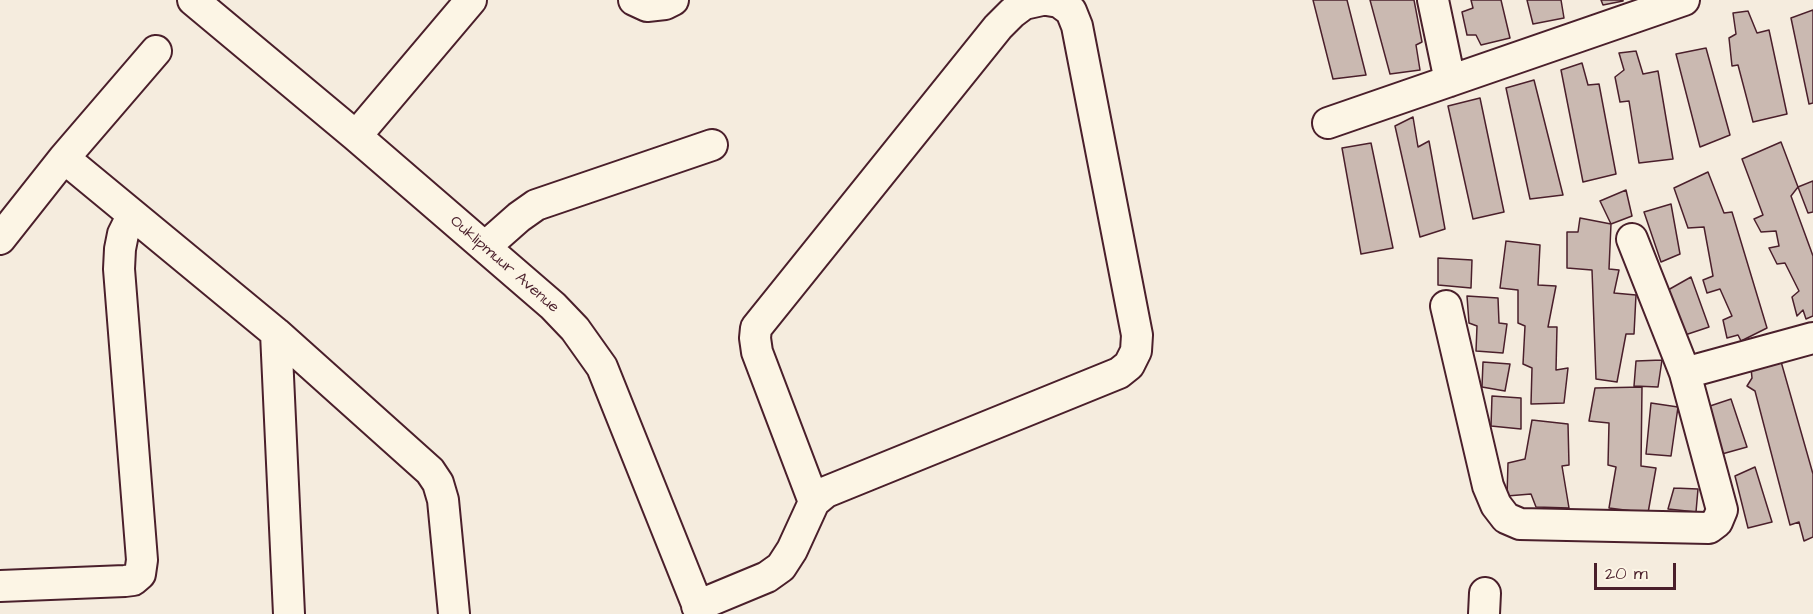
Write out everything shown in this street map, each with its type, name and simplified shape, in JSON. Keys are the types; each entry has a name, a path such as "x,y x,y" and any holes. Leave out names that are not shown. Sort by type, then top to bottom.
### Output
{"street":[{"name":"Ouklipmuur Avenue","path":"193,0 485,247 568,321 586,342 602,367 699,610"},
{"path":"356,136 471,0"},
{"path":"634,0 647,6 665,4 673,0"},
{"path":"814,502 757,352 756,328 998,27 1024,4 1042,0"},
{"path":"699,610 767,577 781,567 792,550 814,502 826,492 1119,373 1129,365 1136,351 1137,335 1077,26 1071,11 1059,2 1047,0"},
{"path":"1433,0 1450,81"},
{"path":"1328,123 1684,0"},
{"path":"0,239 64,158 156,51"},
{"path":"485,247 511,223 536,205 712,145"},
{"path":"64,158 276,333 429,471 438,483 446,517 454,614"},
{"path":"0,586 125,581 133,580 140,574 142,560 119,269 123,234 132,216"},
{"path":"1446,306 1488,486 1496,505 1506,518 1520,524 1709,528 1720,518 1722,510 1685,373 1632,239"},
{"path":"276,333 289,614"},
{"path":"1685,373 1813,338"}],"building":[{"path":"1313,0 1347,0 1366,75 1333,79"},
{"path":"1370,0 1414,0 1422,42 1416,45 1420,70 1390,74"},
{"path":"1471,0 1501,0 1510,38 1481,45 1476,35 1467,35 1462,12 1473,8"},
{"path":"1527,0 1561,0 1564,18 1533,24"},
{"path":"1601,0 1623,0 1623,1 1603,5"},
{"path":"1813,10 1813,103 1809,104 1791,18"},
{"path":"1748,11 1757,33 1769,30 1787,114 1753,122 1738,65 1732,66 1729,38 1736,34 1733,13"},
{"path":"1706,48 1730,135 1700,147 1676,54"},
{"path":"1636,51 1643,74 1658,71 1673,159 1639,163 1629,101 1620,102 1615,77 1624,70 1619,53"},
{"path":"1582,63 1588,85 1599,84 1616,174 1583,182 1561,70"},
{"path":"1534,80 1563,195 1530,199 1506,88"},
{"path":"1480,98 1504,212 1473,219 1448,106"},
{"path":"1413,117 1418,147 1429,141 1445,229 1420,237 1395,126"},
{"path":"1781,142 1798,187 1791,196 1813,256 1813,316 1806,319 1803,310 1797,316 1792,297 1799,291 1785,263 1777,264 1769,248 1779,246 1776,231 1761,232 1754,219 1763,215 1742,159"},
{"path":"1371,143 1393,248 1361,254 1342,148"},
{"path":"1708,172 1724,213 1732,212 1767,328 1741,341 1738,335 1727,338 1723,320 1732,316 1720,289 1707,293 1703,280 1713,276 1704,227 1688,228 1674,188"},
{"path":"1813,181 1813,212 1808,213 1798,187"},
{"path":"1626,190 1632,216 1611,224 1600,201"},
{"path":"1671,204 1680,254 1661,262 1644,212"},
{"path":"1580,218 1611,224 1609,269 1619,270 1614,293 1636,295 1634,334 1626,334 1617,382 1596,379 1592,270 1567,268 1567,232 1578,232"},
{"path":"1506,241 1540,245 1538,285 1556,286 1548,327 1557,327 1556,370 1568,368 1564,403 1531,404 1532,368 1523,364 1525,326 1518,323 1518,290 1500,288"},
{"path":"1438,258 1472,260 1471,288 1438,285"},
{"path":"1691,277 1709,327 1685,335 1668,290"},
{"path":"1467,296 1498,298 1499,323 1507,324 1503,353 1476,351 1477,326 1469,323"},
{"path":"1780,358 1813,474 1813,537 1804,541 1799,522 1790,525 1755,391 1747,386 1752,378 1751,368"},
{"path":"1662,360 1658,387 1634,386 1636,361"},
{"path":"1483,362 1510,364 1505,391 1482,387"},
{"path":"1642,387 1641,466 1656,468 1648,513 1609,508 1616,467 1608,465 1609,423 1589,421 1595,388"},
{"path":"1492,396 1521,398 1521,429 1491,426"},
{"path":"1731,399 1747,447 1722,454 1707,407"},
{"path":"1651,403 1678,407 1671,456 1646,454"},
{"path":"1532,420 1568,424 1569,465 1562,466 1569,508 1536,507 1531,494 1507,496 1508,463 1525,459"},
{"path":"1755,467 1772,522 1748,528 1735,476"},
{"path":"1674,488 1698,489 1696,512 1668,509"}]}
